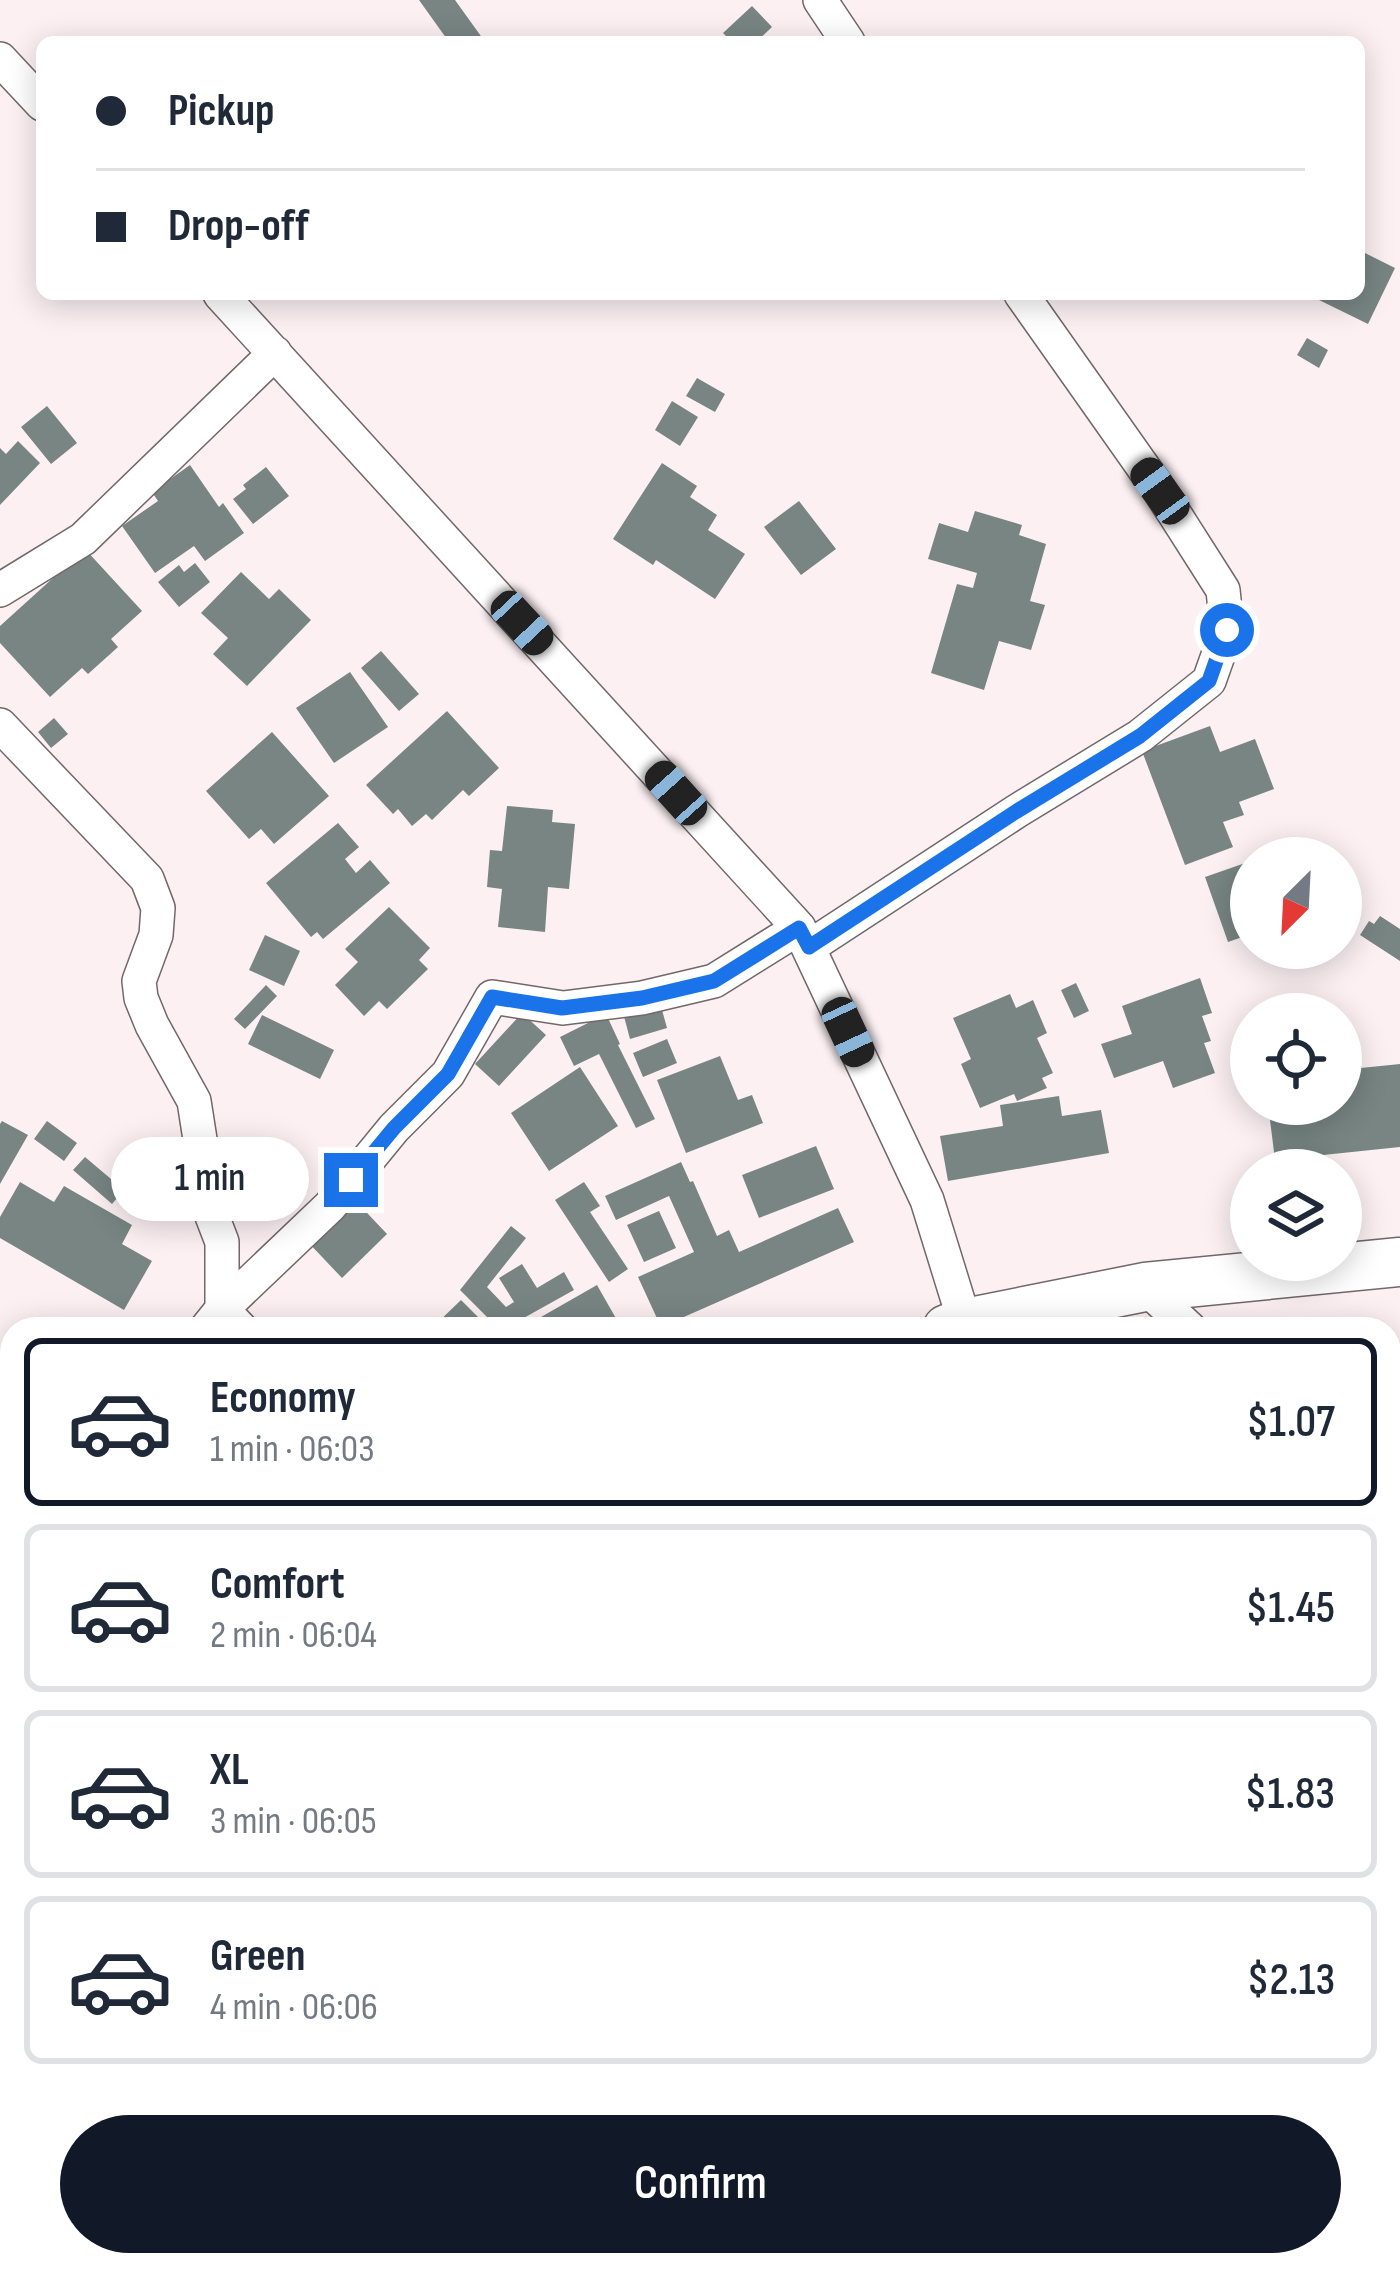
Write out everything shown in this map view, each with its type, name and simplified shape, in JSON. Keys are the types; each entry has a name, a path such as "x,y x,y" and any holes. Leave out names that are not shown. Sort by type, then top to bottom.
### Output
{"main road":[{"path":"1000,1317 1145,1287 1400,1262"}],"street":[{"path":"820,0 844,36"},
{"path":"0,59 36,98"},
{"path":"226,300 804,938 927,1200 954,1317"},
{"path":"228,1317 394,1128 448,1074 492,997 562,1008 642,998 714,981 804,938 1017,811 1140,736 1209,681 1227,630 1223,590 1160,491 1025,300"},
{"path":"0,590 83,539 275,352"},
{"path":"0,725 147,879 158,908 156,935 139,981 141,998 194,1101 212,1216 222,1242 223,1317"},
{"path":"1145,1287 1177,1317"}],"building":[{"path":"419,0 455,0 481,36 445,36"},
{"path":"752,6 772,27 762,36 723,33"},
{"path":"1365,253 1395,268 1368,324 1319,300 1365,300"},
{"path":"1307,338 1328,350 1319,368 1297,355"},
{"path":"697,378 725,394 715,412 686,396"},
{"path":"672,401 698,417 680,446 655,430"},
{"path":"47,406 77,443 51,464 21,427"},
{"path":"18,441 40,463 0,505 0,448 6,454"},
{"path":"662,463 697,486 690,497 717,515 708,530 745,554 715,599 656,560 653,565 613,539"},
{"path":"190,465 244,533 205,561 194,546 155,573 122,526 158,501 152,492"},
{"path":"266,467 289,496 253,524 233,499"},
{"path":"799,501 836,549 801,575 764,527"},
{"path":"975,511 1022,525 1019,535 1046,544 1030,601 1045,605 1031,650 999,641 984,690 931,673 957,584 973,588 977,573 928,559 939,523 968,532"},
{"path":"85,549 142,611 111,639 118,647 88,674 82,668 50,697 0,643 0,626"},
{"path":"195,563 210,582 179,607 158,582 179,565 184,572"},
{"path":"241,572 269,599 279,589 311,620 247,686 213,654 228,638 201,613"},
{"path":"381,651 419,694 399,711 361,668"},
{"path":"350,672 388,727 334,763 296,708"},
{"path":"447,711 499,768 469,796 463,790 432,820 426,814 412,826 398,809 393,814 366,785"},
{"path":"54,718 68,734 51,748 38,732"},
{"path":"1210,726 1220,752 1255,739 1274,789 1239,802 1244,815 1223,822 1230,848 1185,865 1142,751"},
{"path":"272,732 329,796 274,844 261,829 249,839 206,791"},
{"path":"507,806 553,810 552,822 575,824 569,889 548,887 545,932 498,927 502,889 487,887 490,850 502,851"},
{"path":"338,823 359,847 345,859 356,873 370,860 390,883 323,939 317,932 311,937 266,883"},
{"path":"1230,868 1230,941 1228,942 1205,877"},
{"path":"389,907 430,948 419,960 428,969 387,1009 379,1001 364,1016 335,985 358,962 345,949"},
{"path":"1380,916 1400,929 1400,961 1362,936 1369,921 1374,924"},
{"path":"265,935 300,951 284,986 249,970"},
{"path":"1200,978 1212,1013 1202,1016 1211,1041 1204,1043 1215,1073 1173,1088 1163,1061 1114,1078 1101,1044 1132,1034 1122,1006"},
{"path":"1076,983 1089,1011 1074,1018 1061,990"},
{"path":"266,985 277,996 245,1029 234,1019"},
{"path":"1010,994 1016,1008 1033,1000 1047,1033 1037,1038 1053,1073 1042,1078 1047,1088 1017,1101 1014,1094 980,1108 961,1064 971,1059 953,1018"},
{"path":"659,999 667,1028 630,1039 622,1009"},
{"path":"522,1013 546,1035 499,1086 475,1064"},
{"path":"606,1014 655,1119 636,1128 599,1054 574,1066 560,1037"},
{"path":"262,1015 334,1050 320,1079 248,1044"},
{"path":"667,1039 677,1063 643,1077 633,1053"},
{"path":"720,1056 738,1100 752,1095 763,1123 686,1153 657,1080"},
{"path":"1400,1064 1400,1147 1274,1149 1271,1125 1362,1125 1362,1068"},
{"path":"580,1067 618,1126 549,1171 511,1113"},
{"path":"1059,1096 1062,1116 1101,1110 1109,1153 948,1181 940,1136 1003,1126 1000,1105"},
{"path":"47,1121 77,1143 64,1161 34,1139"},
{"path":"0,1124 28,1135 0,1184"},
{"path":"816,1146 834,1189 759,1218 742,1175"},
{"path":"85,1157 124,1190 112,1204 73,1170"},
{"path":"681,1162 717,1236 729,1230 739,1252 838,1208 854,1242 684,1317 656,1317 638,1277 694,1252 669,1196 616,1220 605,1196"},
{"path":"20,1182 54,1202 64,1186 132,1225 122,1244 152,1261 124,1310 0,1238 0,1217"},
{"path":"584,1182 600,1206 590,1212 628,1269 609,1282 555,1200"},
{"path":"351,1196 387,1234 342,1278 306,1240"},
{"path":"659,1211 676,1248 644,1262 627,1225"},
{"path":"511,1226 526,1238 487,1287 506,1307 514,1302 499,1278 522,1264 537,1288 564,1272 574,1290 526,1317 487,1317 460,1290"},
{"path":"597,1285 615,1317 541,1317"},
{"path":"461,1300 478,1317 443,1317"}],"route":[{"path":"351,1180 448,1074 492,997 562,1008 642,998 714,981 799,928 809,947 1140,736 1209,681 1227,630"}]}
